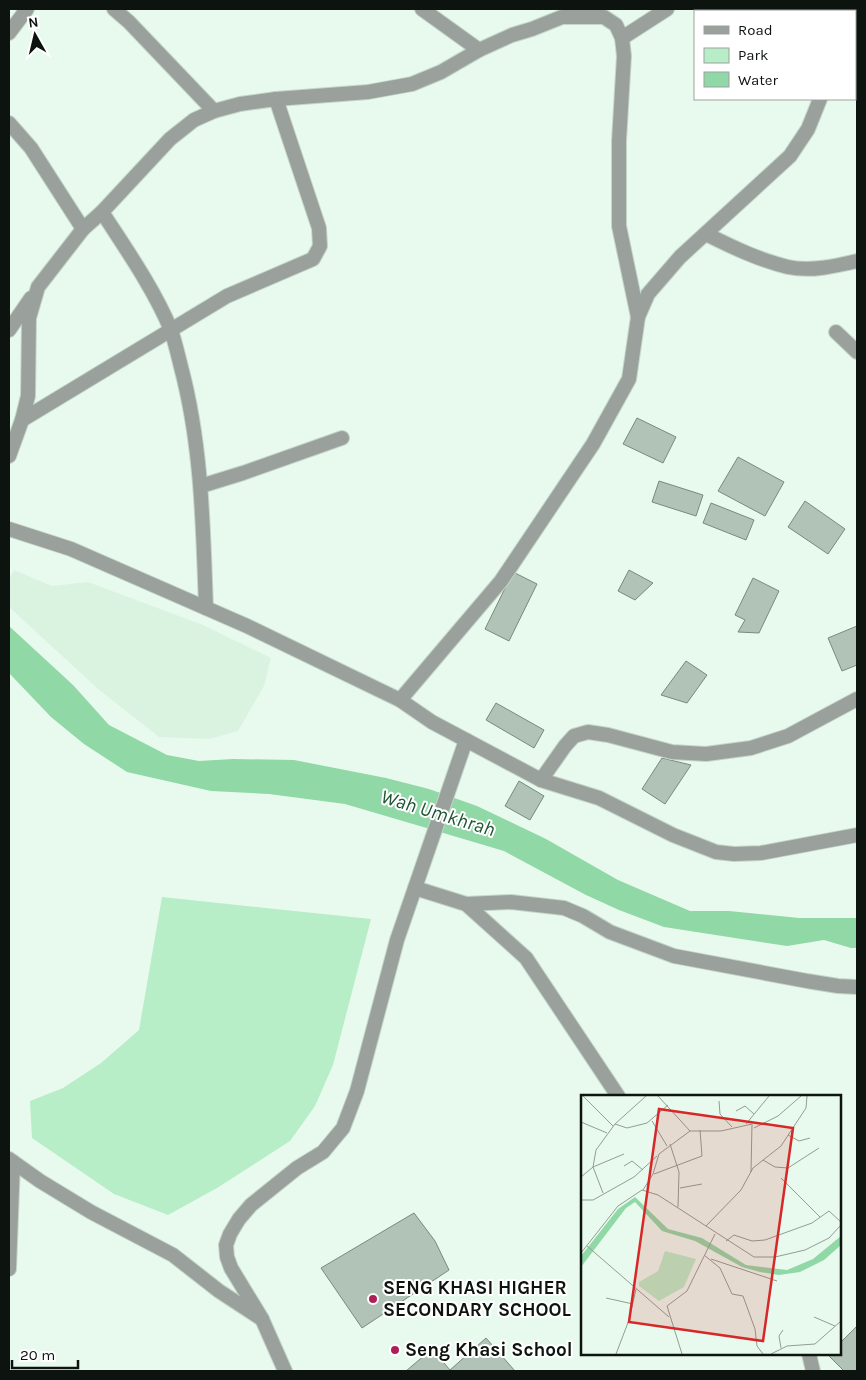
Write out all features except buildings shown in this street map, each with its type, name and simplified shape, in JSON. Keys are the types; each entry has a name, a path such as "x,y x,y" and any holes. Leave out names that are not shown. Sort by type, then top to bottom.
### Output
{"street":[{"path":"9,34 28,9"},
{"path":"114,9 129,22 214,111"},
{"path":"422,9 479,50"},
{"path":"622,38 667,9"},
{"path":"9,330 38,287 83,229 102,212 170,139 194,120 214,111 240,104 276,99 368,92 412,84 441,72 479,50 512,35 532,29 565,13 604,17 616,25 622,38 624,56 619,141 619,226 638,317"},
{"path":"22,420 227,296 314,259 320,246 319,228 276,99"},
{"path":"400,700 501,581 594,444 630,379 638,317 648,294 680,258 790,156 808,129 820,100"},
{"path":"9,123 31,148 83,229"},
{"path":"102,212 137,266 171,331 185,382 192,414 201,486 206,608"},
{"path":"706,234 750,255 790,267 838,266 857,261"},
{"path":"9,456 22,420 28,396 29,318 38,287"},
{"path":"836,332 857,352"},
{"path":"201,486 342,438"},
{"path":"9,529 71,549 206,608 400,700 432,722 541,780 599,798 673,835 716,852 734,854 761,853 857,835"},
{"path":"541,780 574,736 588,732 608,735 672,752 706,754 751,748 788,736 857,699"},
{"path":"285,1371 262,1319 231,1268 227,1257 226,1245 239,1219 251,1205 297,1168 323,1152 342,1128 357,1092 397,940 466,740"},
{"path":"415,888 466,904 511,902 564,908 583,916 610,932 674,956 814,982 857,987"},
{"path":"466,904 526,958 617,1095"},
{"path":"11,1161 91,1212 173,1255 219,1291 262,1319"},
{"path":"9,1269 11,1161"},
{"path":"809,1355 813,1371"}],"shaded area":[{"path":"14,570 52,586 88,582 203,625 271,658 264,686 238,731 209,739 159,737 98,689 9,607 9,579"}],"green space":[{"path":"162,897 371,919 333,1065 315,1106 290,1141 217,1188 168,1215 114,1194 32,1138 30,1101 63,1088 101,1063 139,1030"}],"water":[{"name":"Wah Umkhrah","path":"9,626 73,685 109,725 167,755 199,761 233,759 294,760 386,778 429,789 477,806 546,839 618,880 690,911 729,911 799,918 857,918 857,948 824,940 787,946 664,927 586,895 504,851 345,804 269,794 211,791 127,772 84,744 51,717 9,673"}],"place":[{"name":"SENG KHASI HIGHER SECONDARY SCHOOL","path":"373,1299"},
{"name":"Seng Khasi School","path":"395,1350"}]}
